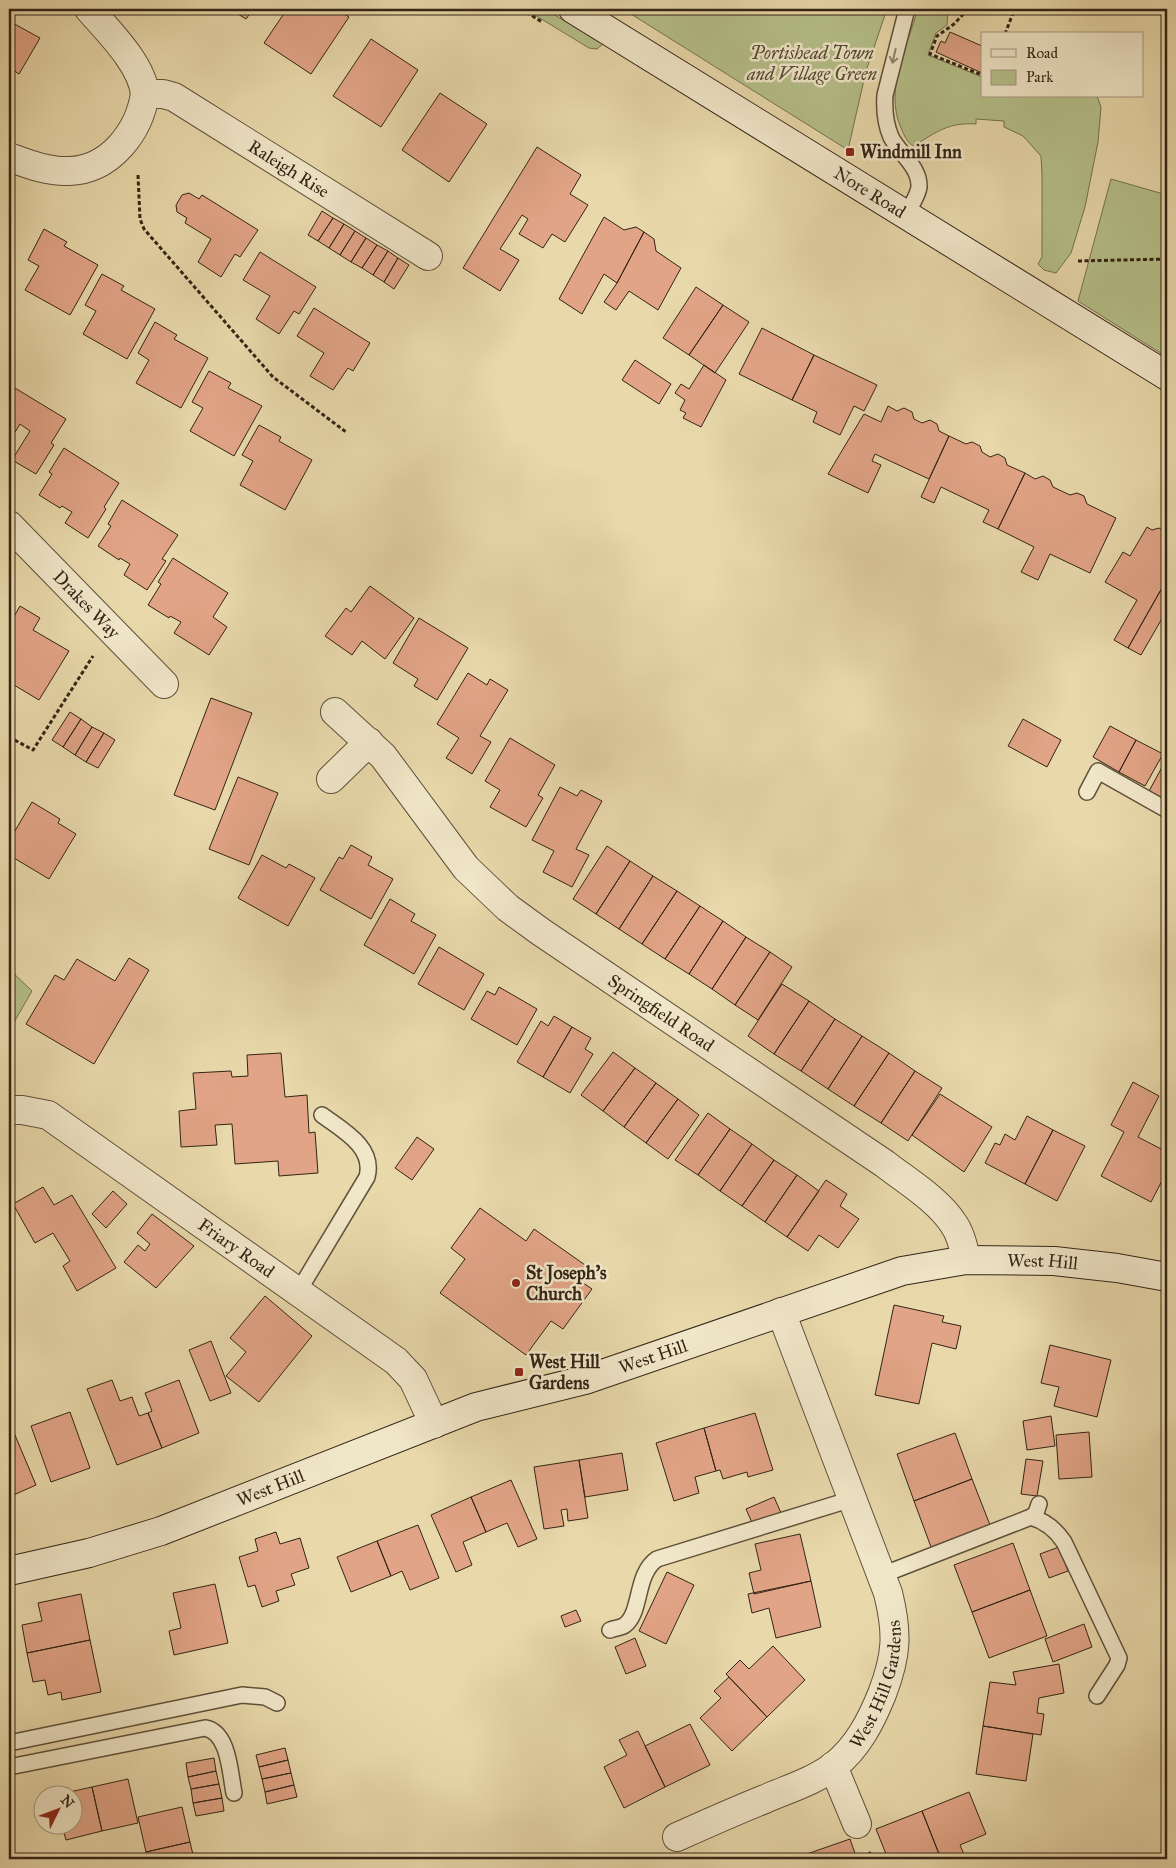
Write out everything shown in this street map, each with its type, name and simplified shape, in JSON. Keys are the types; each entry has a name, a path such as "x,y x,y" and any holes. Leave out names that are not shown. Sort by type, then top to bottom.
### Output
{"street":[{"path":"9,157 48,169 67,172 80,170 94,165 112,154 124,143 136,124 145,94 142,82 134,66 89,9"},
{"name":"Nore Road","path":"573,9 1167,376"},
{"name":"Raleigh Rise","path":"145,94 163,94 174,98 428,256"},
{"name":"Drakes Way","path":"9,525 164,684"},
{"name":"Springfield Road","path":"335,712 370,742 394,771 459,860 508,908 899,1175 935,1203 953,1223 964,1247 966,1260"},
{"path":"331,779 370,742"},
{"name":"Friary Road","path":"9,1110 22,1110 48,1115 396,1361 413,1379 434,1424"},
{"name":"West Hill","path":"9,1571 89,1553 161,1531 494,1402 584,1380 902,1271 966,1260 1054,1261 1117,1268 1167,1277"},
{"name":"West Hill Gardens","path":"677,1837 809,1781 833,1766 855,1744 870,1722 891,1667 894,1653 896,1633 893,1613 882,1575 781,1312"},
{"name":"West Hill Gardens","path":"833,1766 857,1824"}],"lane":[{"path":"906,215 919,188 917,176 914,168 891,136 884,109 885,95 895,49 907,9"},
{"path":"1086,792 1098,771 1167,810"},
{"path":"298,1292 367,1177 368,1171 368,1160 358,1144 322,1114"},
{"path":"610,1630 623,1626 631,1618 645,1572 657,1559 852,1499"},
{"path":"882,1575 1031,1517 1036,1512 1039,1504"},
{"path":"1031,1517 1042,1521 1057,1532 1064,1542 1119,1658 1117,1665 1097,1696"},
{"path":"9,1743 242,1696 265,1697 278,1703"},
{"path":"9,1767 205,1728 215,1732 224,1744 234,1793"}],"path":[{"path":"968,9 954,24 937,36 930,54 981,75"},
{"path":"1006,32 1013,13"},
{"path":"136,124 140,219 144,229 272,377 346,432"},
{"path":"1078,261 1167,259"},
{"path":"9,737 33,750 110,629"}],"green space":[{"path":"525,9 545,9 603,44 597,49 589,48"},
{"name":"Portishead Town and Village Green","path":"623,9 887,9 866,71 848,150"},
{"path":"918,9 948,9 947,25 936,33 928,55 981,77 981,98 1098,98 1101,107 1098,142 1085,207 1071,253 1056,273 1044,270 1038,264 1042,257 1041,156 1023,136 1004,127 1004,121 976,119 976,124 950,126 936,132 914,146 909,143 896,113 895,98 896,83 903,53"},
{"path":"1111,179 1167,195 1167,357 1078,301"},
{"path":"9,969 32,991 9,1031"}],"building":[{"path":"230,9 253,9 246,19"},
{"path":"287,9 336,9 349,17 311,74 264,43"},
{"path":"9,21 40,38 19,74 10,68 9,70"},
{"path":"950,32 981,46 981,73 936,52 941,41 945,43"},
{"path":"371,39 418,70 381,127 333,96"},
{"path":"440,93 487,124 449,182 402,150"},
{"path":"537,147 581,175 570,194 588,205 565,242 552,234 543,248 519,234 528,219 522,215 500,249 519,260 500,291 463,268"},
{"path":"189,193 199,199 202,195 258,230 240,257 235,254 221,277 198,262 211,239 185,223 187,218 177,212 176,205 182,195"},
{"path":"322,211 333,218 318,241 308,235"},
{"path":"604,217 624,230 636,227 644,232 617,283 604,274 582,314 559,299"},
{"path":"333,218 344,224 329,248 318,241"},
{"path":"344,224 355,231 340,255 329,248"},
{"path":"44,229 67,242 64,246 98,265 70,315 25,290 39,266 28,260"},
{"path":"355,231 366,238 351,262 340,255"},
{"path":"644,232 654,239 656,251 681,268 658,310 629,291 616,310 604,302 617,283"},
{"path":"366,238 377,245 362,268 351,262"},
{"path":"377,245 388,251 373,275 362,268"},
{"path":"388,251 398,258 384,282 373,275"},
{"path":"260,252 316,287 299,314 294,311 279,334 256,319 270,296 243,280"},
{"path":"398,258 409,265 394,289 384,282"},
{"path":"102,274 124,286 121,290 155,309 127,359 83,334 96,311 85,305"},
{"path":"696,287 723,305 689,355 663,338"},
{"path":"723,305 749,322 715,373 689,355"},
{"path":"314,308 370,343 353,371 348,368 333,390 310,376 324,353 297,336"},
{"path":"155,322 177,335 174,339 208,358 181,408 136,383 149,360 138,353"},
{"path":"762,328 814,355 792,400 739,374"},
{"path":"814,355 877,385 864,411 854,406 840,435 813,422 817,412 792,400"},
{"path":"635,360 671,384 659,404 622,380"},
{"path":"704,365 726,380 701,427 683,418 686,413 680,410 685,400 675,393 681,384 689,389"},
{"path":"209,371 231,383 228,388 262,406 234,456 190,431 203,408 192,402"},
{"path":"10,385 66,419 51,443 54,445 36,474 12,460 30,431 20,424 9,442"},
{"path":"888,406 897,411 904,408 912,412 914,419 922,423 930,420 937,424 939,431 949,436 929,479 875,454 872,461 881,465 868,493 828,474 864,414 881,422"},
{"path":"259,425 281,437 279,441 312,460 285,510 240,485 253,461 242,455"},
{"path":"949,436 966,444 972,442 980,446 982,452 990,457 998,454 1005,458 1007,465 1025,473 998,529 983,522 989,510 941,487 934,503 921,497"},
{"path":"64,448 119,483 88,538 65,523 72,512 62,506 60,508 39,495 52,474 49,472"},
{"path":"1025,473 1035,479 1043,476 1050,480 1053,487 1070,495 1077,493 1084,496 1087,504 1116,518 1090,573 1050,554 1038,580 1021,572 1034,547 998,529"},
{"path":"122,500 178,535 162,559 166,561 147,590 124,575 130,564 120,558 119,560 98,546 111,526 108,524"},
{"path":"1147,527 1152,530 1159,528 1165,532 1167,539 1167,579 1128,648 1114,640 1137,600 1105,582 1123,552 1130,556"},
{"path":"173,558 228,593 213,617 227,627 209,655 174,633 181,622 170,616 169,618 148,605 161,584 158,582"},
{"path":"1167,579 1167,617 1164,615 1141,655 1128,648"},
{"path":"370,586 414,618 385,659 362,641 352,655 325,636 346,608 351,612"},
{"path":"20,606 40,618 33,630 69,651 39,700 9,682 9,658 12,652 9,649 9,625"},
{"path":"419,618 468,648 437,700 414,686 418,679 393,663"},
{"path":"468,673 487,685 490,679 508,690 480,736 491,742 472,774 446,758 459,738 437,724"},
{"path":"211,698 252,713 215,810 174,795"},
{"path":"70,712 81,719 63,747 52,740"},
{"path":"81,719 92,727 75,755 63,747"},
{"path":"1023,719 1061,740 1047,767 1008,746"},
{"path":"1110,726 1136,740 1119,772 1093,757"},
{"path":"92,727 104,733 86,762 75,755"},
{"path":"104,733 115,740 98,768 86,762"},
{"path":"510,738 555,765 538,795 543,798 526,827 490,807 500,790 485,781"},
{"path":"1136,740 1163,754 1145,786 1119,772"},
{"path":"1167,758 1167,803 1148,793"},
{"path":"238,777 278,793 249,865 209,849"},
{"path":"560,787 577,796 581,790 602,801 576,849 589,855 572,887 543,872 554,851 532,840"},
{"path":"32,802 60,819 58,823 76,834 49,879 9,855 9,841"},
{"path":"351,845 372,857 368,865 393,879 371,919 320,890 339,857 343,859"},
{"path":"607,846 630,861 596,914 573,899"},
{"path":"262,855 286,868 289,864 315,878 288,926 238,898"},
{"path":"630,861 653,876 619,929 596,914"},
{"path":"653,876 677,891 642,944 619,929"},
{"path":"677,891 700,906 665,959 642,944"},
{"path":"390,899 415,914 411,921 436,935 414,974 364,945"},
{"path":"700,906 723,921 689,974 665,959"},
{"path":"723,921 746,937 712,989 689,974"},
{"path":"746,937 770,952 735,1005 712,989"},
{"path":"439,947 484,974 464,1010 418,984"},
{"path":"770,952 792,967 758,1020 735,1005"},
{"path":"129,958 149,970 94,1064 26,1024 55,975 64,980 77,959 115,981"},
{"path":"782,984 809,1001 774,1054 748,1036"},
{"path":"499,987 537,1009 517,1045 471,1019 487,991 495,995"},
{"path":"809,1001 835,1019 801,1071 774,1054"},
{"path":"554,1016 572,1027 543,1077 517,1062 541,1021 548,1026"},
{"path":"835,1019 862,1036 828,1089 801,1071"},
{"path":"572,1027 591,1038 585,1049 593,1054 570,1093 543,1077"},
{"path":"862,1036 889,1053 854,1106 828,1089"},
{"path":"613,1052 635,1068 603,1111 581,1095"},
{"path":"281,1053 285,1097 307,1095 309,1133 315,1132 318,1173 279,1176 278,1161 235,1164 232,1124 215,1125 217,1145 181,1147 179,1111 196,1109 193,1073 231,1071 232,1077 248,1076 247,1055"},
{"path":"889,1053 915,1071 881,1123 854,1106"},
{"path":"635,1068 656,1083 624,1127 603,1111"},
{"path":"915,1071 942,1088 908,1141 881,1123"},
{"path":"1133,1082 1159,1096 1138,1137 1167,1152 1167,1171 1151,1202 1101,1176 1124,1132 1111,1125"},
{"path":"656,1083 678,1099 646,1143 624,1127"},
{"path":"940,1094 992,1127 964,1172 912,1135"},
{"path":"678,1099 699,1115 668,1159 646,1143"},
{"path":"708,1113 730,1129 698,1175 675,1160"},
{"path":"1027,1116 1053,1130 1025,1184 985,1163 995,1143 1000,1145 1005,1134 1015,1140"},
{"path":"730,1129 752,1144 720,1191 698,1175"},
{"path":"1053,1130 1085,1146 1057,1201 1025,1184"},
{"path":"417,1137 434,1149 412,1180 395,1168"},
{"path":"752,1144 774,1160 742,1206 720,1191"},
{"path":"774,1160 797,1175 765,1222 742,1206"},
{"path":"797,1175 819,1191 787,1237 765,1222"},
{"path":"826,1180 847,1194 840,1206 859,1219 838,1248 819,1235 808,1251 787,1237"},
{"path":"43,1187 54,1205 72,1195 116,1268 77,1291 63,1266 70,1261 53,1233 35,1243 13,1204"},
{"path":"113,1191 127,1204 106,1228 92,1214"},
{"path":"1167,1207 1167,1221 1161,1218"},
{"name":"St Joseph's Church","path":"480,1208 526,1241 534,1229 585,1265 576,1278 592,1289 563,1329 551,1321 526,1355 440,1293 465,1259 451,1248"},
{"path":"152,1214 194,1246 156,1288 124,1262 138,1245 145,1251 150,1244 137,1233"},
{"path":"265,1296 312,1336 259,1402 226,1376 246,1352 230,1338"},
{"path":"894,1305 944,1316 942,1322 961,1326 956,1349 932,1343 919,1404 875,1395"},
{"path":"211,1341 231,1393 210,1401 189,1350"},
{"path":"1050,1345 1111,1360 1097,1417 1054,1406 1059,1387 1041,1383"},
{"path":"112,1380 120,1401 132,1397 139,1416 148,1413 162,1448 117,1465 87,1389"},
{"path":"179,1380 199,1433 162,1448 148,1413 152,1411 145,1393"},
{"path":"70,1412 90,1468 51,1482 31,1426"},
{"path":"755,1413 773,1470 748,1477 747,1472 723,1479 720,1470 716,1471 704,1428"},
{"path":"1051,1416 1055,1446 1027,1450 1023,1421"},
{"path":"12,1428 36,1485 9,1497 9,1430"},
{"path":"704,1428 716,1471 695,1477 699,1493 674,1501 656,1443"},
{"path":"1089,1432 1092,1477 1059,1479 1056,1435"},
{"path":"955,1433 972,1479 914,1501 897,1454"},
{"path":"622,1453 628,1490 585,1497 579,1460"},
{"path":"1026,1459 1043,1461 1037,1496 1021,1494"},
{"path":"579,1460 588,1518 568,1521 567,1509 561,1510 564,1526 544,1529 534,1467"},
{"path":"972,1479 990,1525 931,1547 914,1501"},
{"path":"511,1480 537,1539 518,1547 507,1523 486,1532 471,1497"},
{"path":"471,1497 486,1532 463,1542 472,1565 456,1572 431,1515"},
{"path":"774,1497 781,1513 753,1525 746,1509"},
{"path":"418,1525 439,1578 410,1590 402,1571 391,1576 377,1541"},
{"path":"276,1532 280,1544 300,1538 309,1568 291,1574 295,1585 276,1591 279,1601 262,1607 255,1585 248,1587 239,1557 258,1551 255,1539"},
{"path":"800,1534 811,1581 754,1594 749,1573 761,1570 755,1544"},
{"path":"377,1541 391,1576 351,1592 337,1557"},
{"path":"1013,1543 1030,1590 972,1612 954,1565"},
{"path":"1059,1547 1068,1571 1049,1578 1040,1554"},
{"path":"667,1572 694,1585 666,1644 639,1631"},
{"path":"811,1581 821,1627 776,1638 769,1608 752,1613 748,1594"},
{"path":"215,1584 228,1643 174,1655 169,1631 181,1628 173,1593"},
{"path":"1030,1590 1047,1636 989,1658 972,1612"},
{"path":"81,1594 90,1640 27,1653 22,1625 42,1621 38,1603"},
{"path":"576,1610 581,1621 565,1627 561,1616"},
{"path":"1084,1624 1092,1647 1053,1662 1045,1639"},
{"path":"635,1638 646,1666 626,1674 615,1647"},
{"path":"90,1640 101,1692 62,1700 61,1692 48,1695 45,1680 33,1682 27,1653"},
{"path":"773,1646 805,1680 767,1717 726,1674 740,1660 749,1669"},
{"path":"1059,1664 1064,1693 1039,1698 1037,1713 1044,1714 1041,1735 983,1726 990,1682 1016,1685 1013,1672"},
{"path":"729,1677 767,1717 732,1751 700,1718 721,1698 714,1691"},
{"path":"690,1724 710,1765 665,1787 645,1746"},
{"path":"983,1726 1033,1734 1026,1781 976,1774"},
{"path":"638,1731 665,1787 624,1808 604,1767 627,1755 619,1740"},
{"path":"285,1748 288,1760 259,1767 256,1755"},
{"path":"214,1758 216,1771 188,1777 186,1763"},
{"path":"288,1760 291,1773 262,1779 259,1767"},
{"path":"216,1771 219,1784 191,1789 188,1777"},
{"path":"291,1773 294,1785 265,1792 262,1779"},
{"path":"128,1779 138,1823 102,1831 92,1787"},
{"path":"219,1784 222,1798 193,1803 191,1789"},
{"path":"294,1785 297,1797 267,1804 265,1792"},
{"path":"92,1787 102,1831 82,1836 82,1789"},
{"path":"969,1792 986,1834 960,1845 966,1859 941,1859 922,1811"},
{"path":"222,1798 224,1811 196,1816 193,1803"},
{"path":"182,1807 190,1842 146,1852 138,1817"},
{"path":"922,1811 941,1859 918,1859 917,1856 908,1859 888,1859 876,1829"},
{"path":"65,1836 82,1836 66,1840"},
{"path":"850,1839 857,1859 805,1859 804,1855"},
{"path":"190,1842 194,1859 148,1859 146,1852"}],"place":[{"name":"Windmill Inn","path":"850,152"},
{"name":"St Joseph's Church","path":"516,1283"},
{"name":"West Hill Gardens","path":"519,1372"}]}
